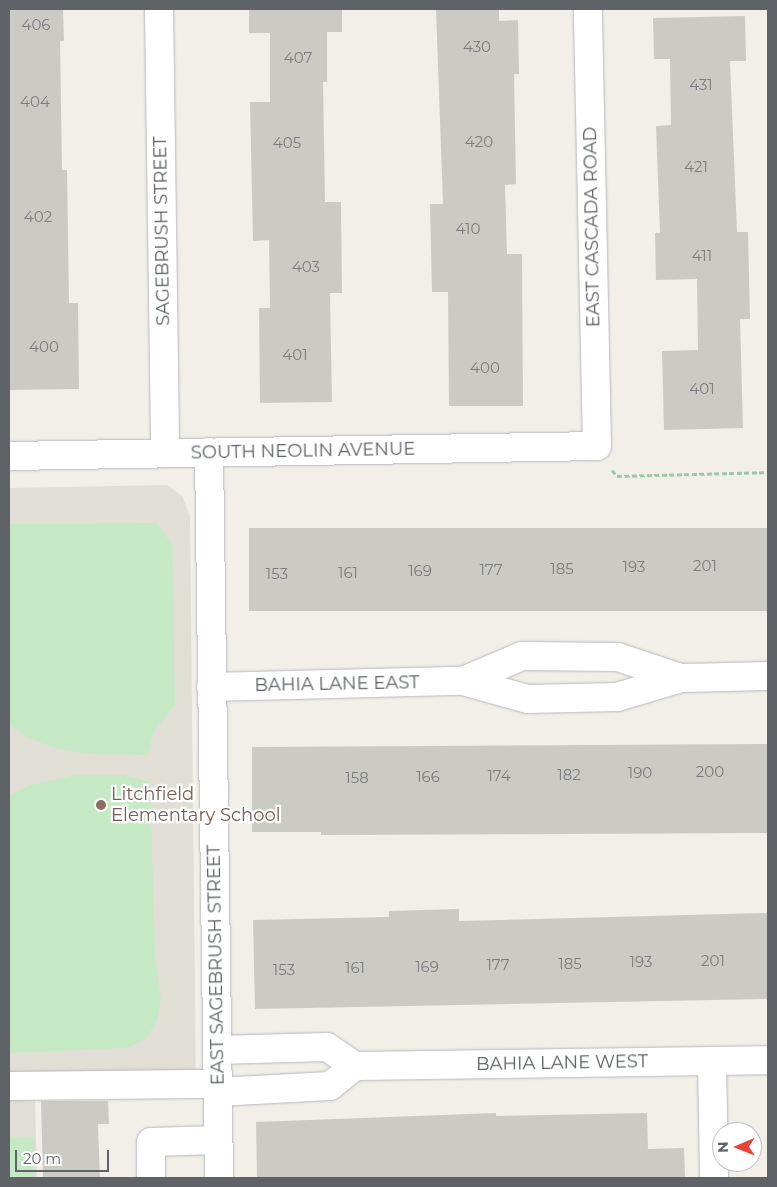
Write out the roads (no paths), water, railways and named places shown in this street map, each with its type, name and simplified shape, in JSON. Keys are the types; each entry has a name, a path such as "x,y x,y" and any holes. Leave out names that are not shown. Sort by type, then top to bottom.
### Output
{"street":[{"name":"SAGEBRUSH STREET","path":"159,9 165,453"},
{"name":"EAST CASCADA ROAD","path":"588,9 596,446"},
{"name":"SOUTH NEOLIN AVENUE","path":"9,456 596,446"},
{"name":"EAST SAGEBRUSH STREET","path":"209,452 219,1178"},
{"name":"BAHIA LANE EAST","path":"463,681 522,656 618,657 681,678"},
{"name":"BAHIA LANE EAST","path":"211,687 463,681 538,699 618,697 681,678 768,676"},
{"path":"9,1086 217,1088 330,1086 355,1066 327,1047 217,1050"},
{"name":"BAHIA LANE WEST","path":"355,1066 768,1060"},
{"path":"712,1061 714,1178"},
{"path":"151,1178 151,1142 218,1140"}],"place":[{"name":"Litchfield Elementary School","path":"101,805"}]}
